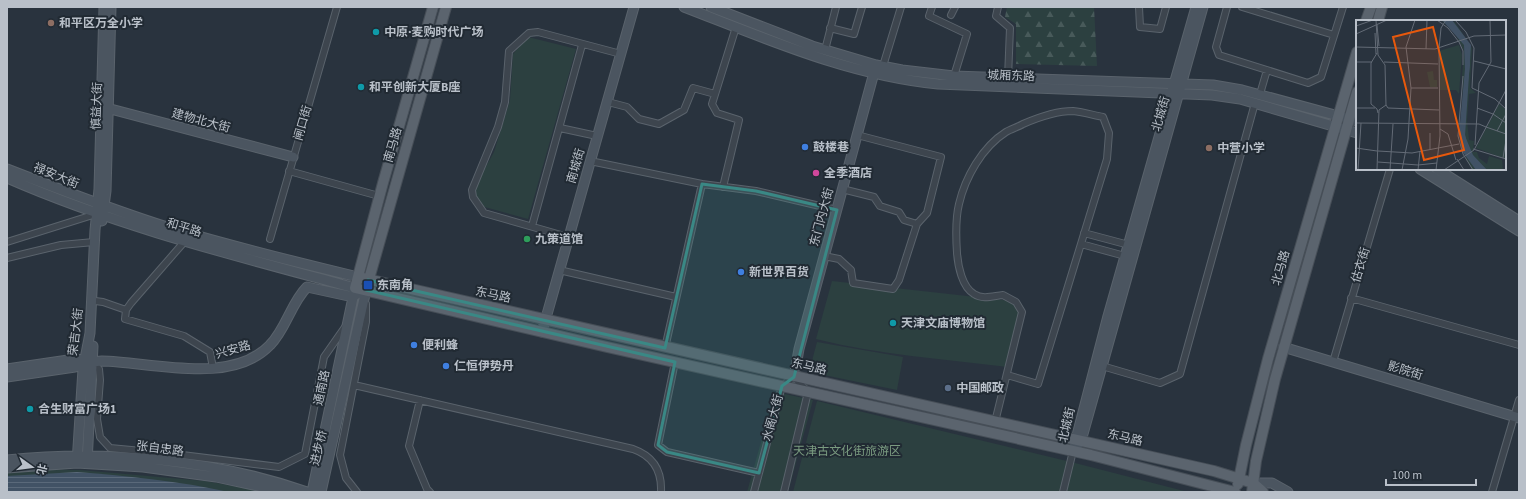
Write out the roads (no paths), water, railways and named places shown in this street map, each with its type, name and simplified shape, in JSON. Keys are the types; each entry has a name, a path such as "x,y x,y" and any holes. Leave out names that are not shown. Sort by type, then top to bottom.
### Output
{"main road":[{"name":"南马路","path":"366,290 363,279 379,196 433,7"},
{"name":"南马路","path":"354,292 363,279 446,7"},
{"path":"1366,20 1370,8 1380,13"},
{"name":"北马路","path":"1236,492 1270,352 1356,55"},
{"name":"北马路","path":"1252,487 1259,446 1284,347 1351,123 1356,97"},
{"name":"东马路","path":"363,279 1214,471 1239,479 1252,487"},
{"name":"东马路","path":"354,292 366,290 542,332 1073,451 1236,492"},
{"path":"1252,487 1263,492"}],"street":[{"name":"慎益大街","path":"104,7 105,108"},
{"name":"慎益大街","path":"101,205 111,7"},
{"name":"闸口街","path":"270,240 337,7"},
{"name":"南城街","path":"542,332 634,7"},
{"name":"城厢东路","path":"684,7 817,58 925,74 1177,89 1255,103 1351,123"},
{"name":"城厢东路","path":"711,7 877,68 938,84 1177,89 1225,87 1260,94 1337,121"},
{"path":"825,50 836,7"},
{"path":"830,28 854,34 862,7"},
{"path":"877,68 901,7"},
{"path":"932,7 929,16 968,34 954,76"},
{"path":"952,15 955,7"},
{"path":"998,7 996,16 1010,28 1008,78"},
{"path":"1139,7 1140,27 1160,29 1166,7"},
{"name":"北城街","path":"1073,451 1102,366 1177,89 1196,7"},
{"name":"北城街","path":"1078,440 1125,256 1203,7"},
{"path":"1227,7 1216,47 1219,55 1308,83 1321,77 1343,7"},
{"path":"1242,7 1334,35"},
{"path":"722,187 739,120 717,113 712,104 736,27"},
{"path":"568,236 484,213 473,197 472,190 498,127 503,108 509,51 529,33 538,32 621,54"},
{"path":"532,226 582,44"},
{"name":"东门内大街","path":"794,377 798,349 877,68"},
{"path":"1260,94 1267,70"},
{"path":"608,102 627,107 639,119 659,124 684,110 693,88 715,94"},
{"path":"1102,366 1160,383 1180,374 1255,103"},
{"name":"建物北大街","path":"105,108 293,157"},
{"path":"995,422 1007,375 1021,322 1022,312 1016,302 1003,295 989,298 973,294 968,289 958,265 956,239 958,205 975,165 990,147 1006,132 1037,117 1059,112 1073,112 1103,116 1109,134 1107,159 1038,384 1007,375"},
{"path":"560,128 597,136"},
{"path":"824,256 839,260 851,270 853,283 893,289 899,280 917,224 927,213 941,157 857,135"},
{"path":"590,161 702,184 756,191 837,210"},
{"name":"禄安大街","path":"7,169 101,205"},
{"name":"估衣街","path":"1333,362 1390,170"},
{"path":"1422,170 1519,231"},
{"path":"1439,170 1519,221"},
{"path":"289,171 379,196"},
{"name":"禄安大街","path":"7,178 55,199 100,215"},
{"path":"664,348 702,184"},
{"path":"842,189 874,197 880,206 899,212 904,220 917,224"},
{"name":"和平路","path":"101,205 168,227 363,279"},
{"name":"荣吉大街","path":"87,362 95,301 101,205"},
{"path":"7,242 100,215"},
{"name":"和平路","path":"100,215 354,292"},
{"name":"荣吉大街","path":"82,459 94,242 100,215"},
{"path":"1084,233 1129,245"},
{"path":"185,241 126,310 125,319 184,336 210,352 212,368"},
{"path":"7,258 62,245 94,242"},
{"path":"1081,244 1125,256"},
{"path":"559,270 676,297"},
{"name":"兴安路","path":"7,377 87,362 108,361 180,369 212,368 246,361 266,349 275,340 307,286 354,292"},
{"path":"357,492 346,478 340,455 366,322 366,290"},
{"name":"进步桥","path":"321,492 366,290"},
{"name":"通南路","path":"312,492 354,292"},
{"path":"1351,298 1519,345"},
{"path":"95,301 104,302 126,310"},
{"name":"张自忠路","path":"87,362 99,369 100,380 97,419 100,437 110,448 279,467 305,454 324,357 346,325"},
{"name":"影院街","path":"1284,347 1516,418"},
{"name":"兴安路","path":"7,369 75,359 87,362"},
{"path":"675,362 658,445 667,452 759,473"},
{"path":"784,492 808,392 794,377"},
{"name":"水阁大街","path":"754,492 782,386 794,377"},
{"path":"354,385 587,437 642,452 658,470 661,482 661,492"},
{"path":"420,400 409,446 427,489 430,492"},
{"path":"1492,492 1516,418 1519,400"},
{"path":"1063,492 1073,451"},
{"name":"张自忠路","path":"7,460 127,458 188,465 254,477 306,492"},
{"name":"张自忠路","path":"7,468 82,459 180,471 248,483 285,492"},
{"path":"1252,487 1272,483 1288,492"}],"water":[{"path":"77,472 153,479 229,492 7,492 7,476"}],"place":[{"name":"和平区万全小学","path":"51,23"},
{"name":"中原·麦购时代广场","path":"376,32"},
{"name":"和平创新大厦B座","path":"361,87"},
{"name":"鼓楼巷","path":"805,147"},
{"name":"中营小学","path":"1209,148"},
{"name":"全季酒店","path":"816,173"},
{"name":"九策道馆","path":"527,239"},
{"name":"新世界百货","path":"741,272"},
{"name":"东南角","path":"368,285"},
{"name":"天津文庙博物馆","path":"893,323"},
{"name":"便利蜂","path":"414,345"},
{"name":"仁恒伊势丹","path":"446,366"},
{"name":"中国邮政","path":"948,388"},
{"name":"合生财富广场1","path":"30,409"}],"park label":[{"name":"天津古文化街旅游区","path":"847,451"}]}
